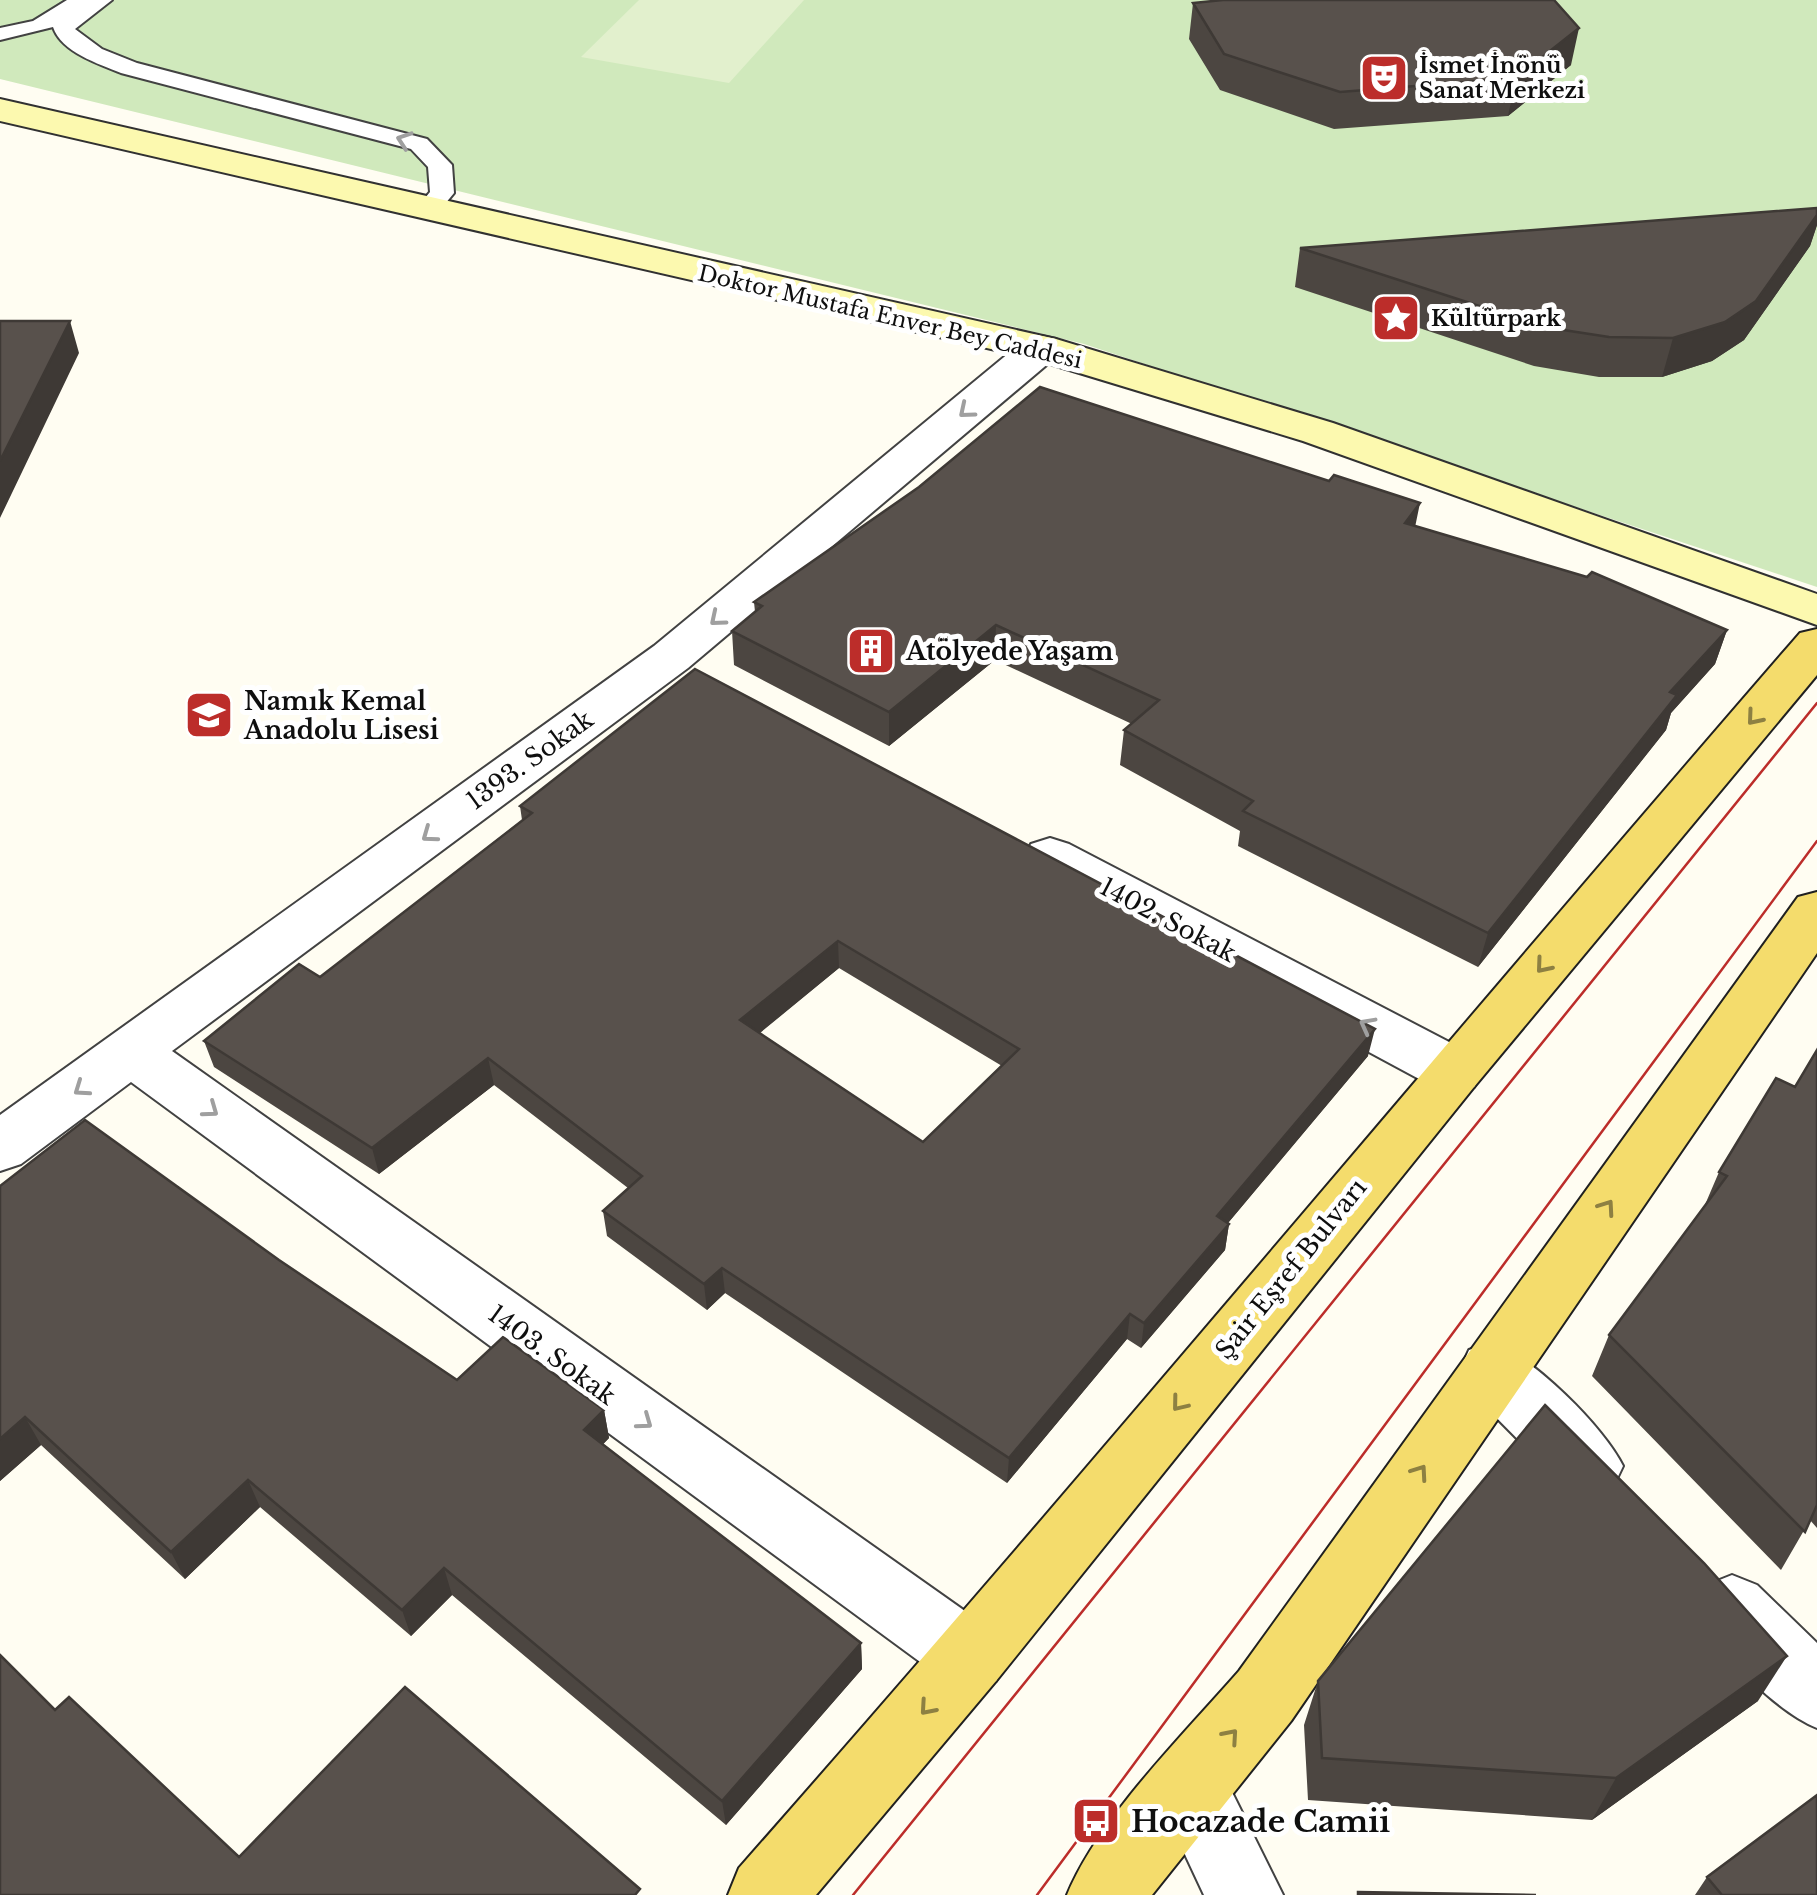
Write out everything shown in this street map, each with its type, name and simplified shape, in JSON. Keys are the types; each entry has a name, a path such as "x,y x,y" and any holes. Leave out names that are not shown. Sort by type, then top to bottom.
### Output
{"main road":[{"name":"Şair Eşref Bulvarı","path":"766,1895 972,1656 1454,1071 1817,644"},
{"path":"1106,1895 1189,1784 1266,1696 1817,911"}],"street":[{"name":"Doktor Mustafa Enver Bey Caddesi","path":"0,110 426,211 1041,348 1318,432 1817,610"},
{"name":"1393. Sokak","path":"0,1147 671,657 1041,348"},
{"path":"671,657 724,684"},
{"name":"1402. Sokak","path":"1002,832 1454,1071"},
{"name":"1403. Sokak","path":"132,1053 972,1656"},
{"path":"1492,1370 1633,1510"},
{"path":"1690,1566 1817,1692"},
{"path":"1189,1784 1245,1895"}],"lane":[{"path":"0,34 40,26 81,0"},
{"path":"100,0 64,25 64,31 94,54 175,82 419,144 440,165 442,193 426,211"}],"green space":[{"name":"Kültürpark","path":"0,0 1817,0 1817,587 1084,344 0,79"},
{"path":"639,0 804,0 729,83 581,57"}],"building":[{"path":"1554,0 1579,28 1516,78 1340,92 1224,54 1193,3"},
{"path":"1817,208 1817,215 1756,301 1725,322 1673,338 1609,337 1544,327 1300,248"},
{"path":"0,321 70,321 0,461"},
{"path":"1040,387 1329,481 1334,475 1420,503 1405,523 1587,577 1592,572 1727,630 1670,692 1677,695 1488,933 1243,811 1253,801 1124,730 1159,700 996,625 889,712 732,631 762,606 754,602 919,487"},
{"path":"695,669 1375,1029 1217,1216 1229,1224 1144,1323 1130,1314 1009,1458 722,1268 704,1284 603,1211 642,1176 488,1058 372,1148 204,1041 299,964 320,977 532,813 520,806","holes":["838,941 1019,1049 923,1142 740,1020"]},
{"path":"1817,1050 1817,1505 1805,1532 1609,1335 1727,1176 1719,1172 1776,1078 1795,1087"},
{"path":"85,1120 279,1260 457,1380 503,1337 604,1410 584,1430 861,1643 722,1801 444,1568 402,1610 248,1480 171,1552 25,1417 0,1439 0,1186"},
{"path":"1545,1405 1704,1563 1787,1656 1616,1778 1322,1758 1318,1681"},
{"path":"0,1655 55,1710 69,1697 239,1857 405,1687 640,1889 635,1895 0,1895"},
{"path":"1817,1795 1817,1895 1722,1895 1707,1877"},
{"path":"1358,1892 1536,1895 1358,1895"}],"tram line":[{"path":"853,1895 1817,703"},
{"path":"1037,1895 1817,841"}],"place":[{"name":"İsmet İnönü Sanat Merkezi","path":"1384,78"},
{"name":"Kültürpark","path":"1396,318"},
{"name":"Atölyede Yaşam","path":"871,651"},
{"name":"Namık Kemal Anadolu Lisesi","path":"209,715"},
{"name":"Hocazade Camii","path":"1096,1821"}]}
